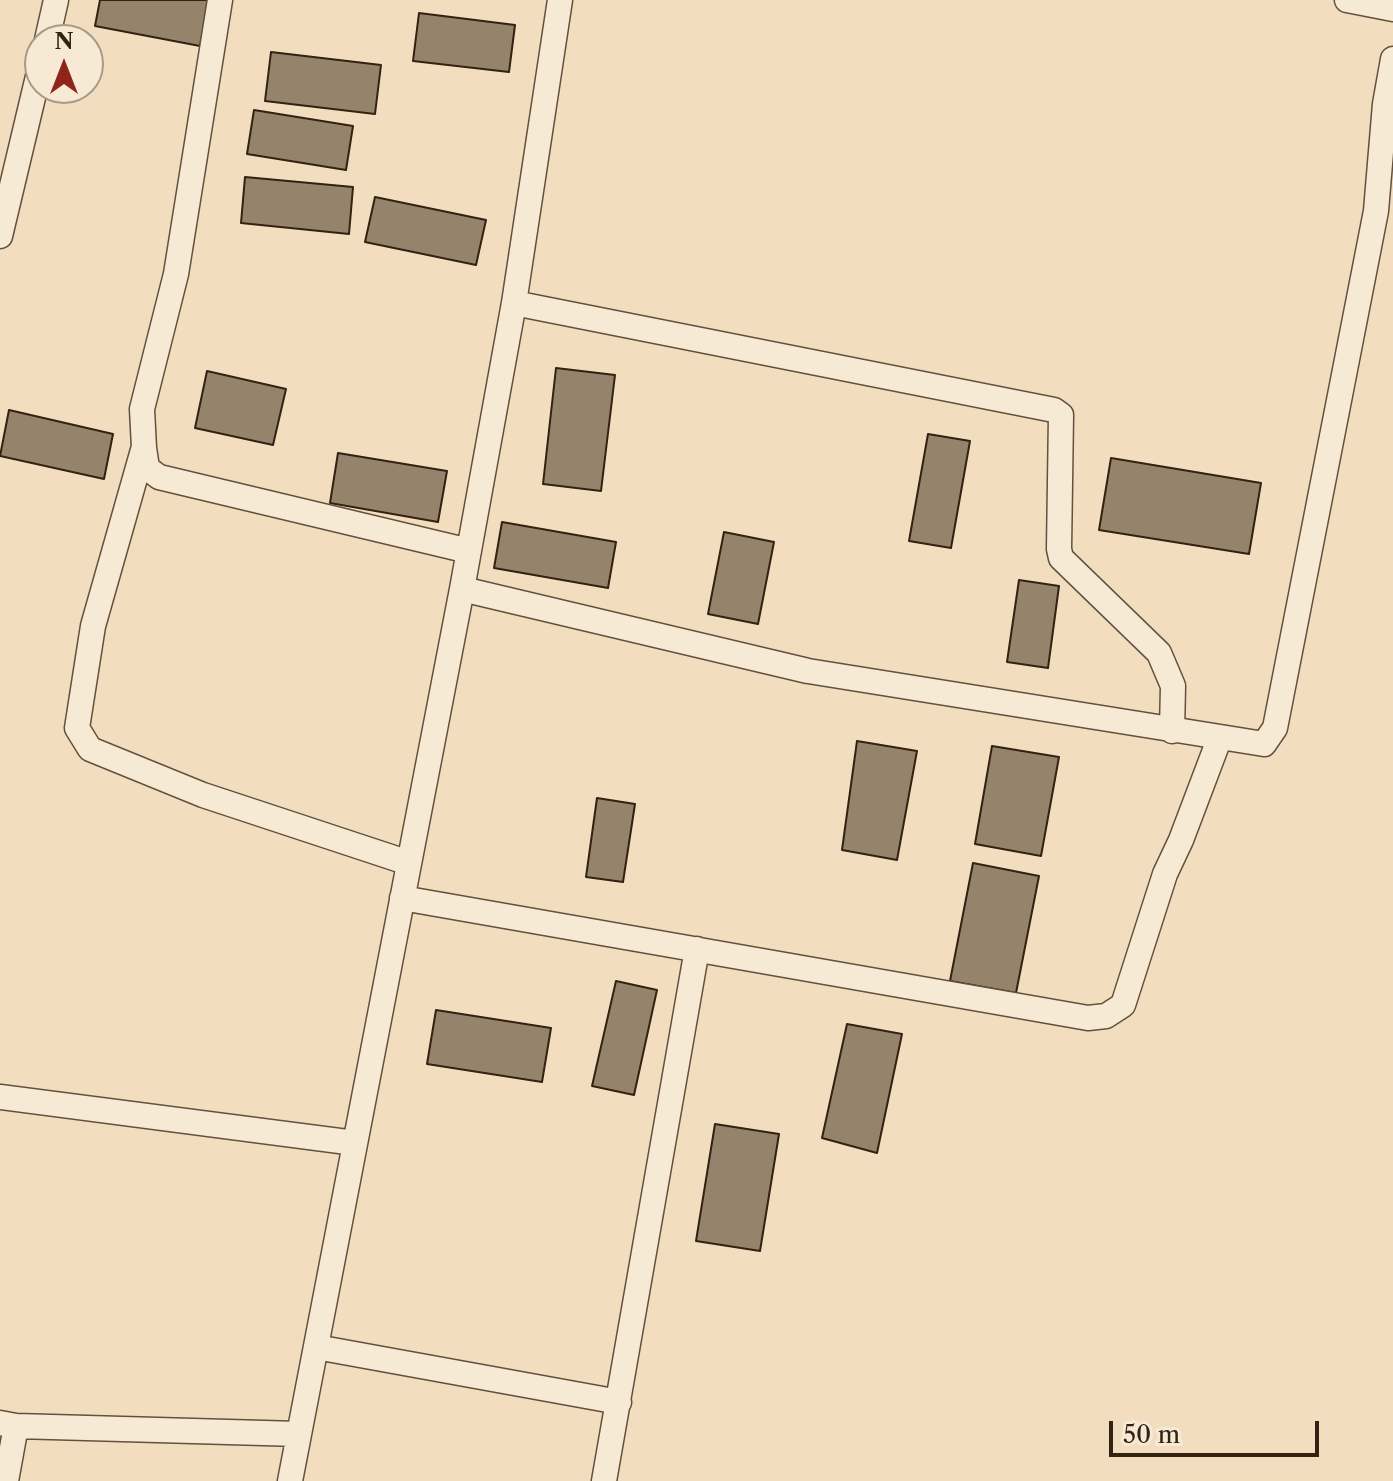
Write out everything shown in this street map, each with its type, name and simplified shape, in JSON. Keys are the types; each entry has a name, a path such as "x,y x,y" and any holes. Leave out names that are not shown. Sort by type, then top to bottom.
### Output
{"street":[{"path":"51,24 56,0"},
{"path":"220,0 176,274 142,409 147,468 159,477 469,551"},
{"path":"290,1481 469,551 514,303 560,0"},
{"path":"1347,0 1393,9"},
{"path":"462,589 808,671 1264,744 1275,728 1376,211 1385,104 1393,59"},
{"path":"0,236 31,104"},
{"path":"514,303 1054,410 1061,415 1061,558 1159,653 1173,686 1172,731"},
{"path":"144,448 93,626 77,728 90,749 203,795 409,863"},
{"path":"402,898 1088,1018 1106,1016 1123,1005 1165,874 1220,737"},
{"path":"604,1481 697,949"},
{"path":"0,1097 355,1143"},
{"path":"316,1347 619,1402"},
{"path":"6,1481 8,1424 299,1434"}],"building":[{"path":"100,0 209,0 200,46 95,24"},
{"path":"419,13 515,25 509,72 413,61"},
{"path":"271,52 381,65 375,114 265,101"},
{"path":"254,110 353,126 346,170 247,154"},
{"path":"245,177 353,187 349,234 241,223"},
{"path":"375,197 486,220 476,265 365,242"},
{"path":"556,368 615,375 601,491 543,484"},
{"path":"207,371 286,389 273,445 195,428"},
{"path":"9,410 113,434 104,479 0,456"},
{"path":"928,434 970,441 951,548 909,541"},
{"path":"338,453 447,471 438,522 330,503"},
{"path":"1111,458 1261,483 1249,554 1099,530"},
{"path":"502,522 616,542 608,588 494,568"},
{"path":"724,532 774,542 758,624 708,614"},
{"path":"1019,580 1059,586 1048,668 1007,662"},
{"path":"857,741 917,751 897,860 842,850"},
{"path":"992,746 1059,757 1041,856 975,844"},
{"path":"597,798 635,804 623,882 586,877"},
{"path":"973,863 1039,876 1016,993 950,981"},
{"path":"616,981 657,990 634,1095 592,1086"},
{"path":"436,1010 551,1028 542,1082 427,1064"},
{"path":"847,1024 902,1034 877,1153 822,1138"},
{"path":"715,1124 779,1134 760,1251 696,1241"}]}
